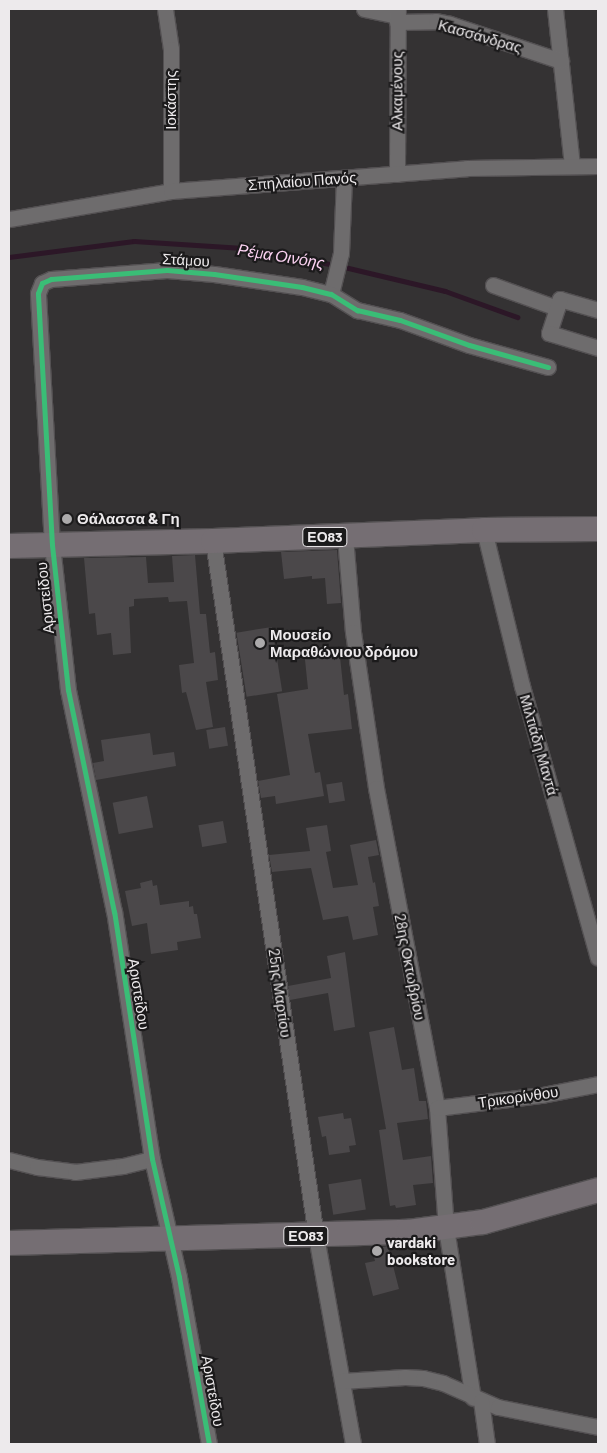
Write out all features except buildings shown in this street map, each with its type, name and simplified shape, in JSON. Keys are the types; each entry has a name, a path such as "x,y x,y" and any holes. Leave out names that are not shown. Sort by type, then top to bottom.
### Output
{"main road":[{"name":"ΕΟ83","path":"9,546 345,537 484,530 598,529"},
{"name":"ΕΟ83","path":"9,1243 408,1232 446,1228 513,1215 598,1190"}],"street":[{"name":"Ιοκάστης","path":"165,9 170,49 171,191"},
{"name":"Κασσάνδρας","path":"364,9 450,24 561,61"},
{"path":"555,9 572,165"},
{"name":"Αλκαμένους","path":"398,16 398,174"},
{"name":"Σπηλαίου Πανός","path":"9,219 171,191 468,168 598,166"},
{"path":"331,294 339,270 341,253 344,178"},
{"name":"Στάμου","path":"52,545 38,293 42,283 51,279 167,270 292,285 331,294 357,310 400,320 469,345 548,367"},
{"path":"493,285 557,308"},
{"path":"598,310 560,298 549,333 598,348"},
{"name":"Μιλτιάδη Μαντά","path":"484,530 522,686 598,958"},
{"name":"28ης Οκτωβρίου","path":"345,537 353,632 376,788 437,1108 446,1228 477,1400 487,1444"},
{"name":"25ης Μαρτίου","path":"213,541 316,1236 353,1444"},
{"name":"Αριστείδου","path":"52,545 68,690 114,912 152,1159 179,1276 209,1444"},
{"name":"Τρικορίνθου","path":"437,1108 542,1095 598,1084"},
{"path":"9,1160 37,1167 75,1172 123,1166 152,1159"},
{"path":"342,1382 405,1377 423,1378 443,1383 477,1400 498,1407 598,1427"}],"waterway":[{"name":"Ρέμα Οινόης","path":"9,257 134,241 243,248 340,266 445,291 517,317"}],"cycle path":[{"path":"209,1444 179,1277 152,1159 114,912 68,690 52,545 38,293 42,283 51,279 167,270 214,274 302,287 331,294 357,310 400,320 469,345 548,367"}],"place":[{"name":"Θάλασσα & Γη","path":"67,519"},
{"name":"Μουσείο Μαραθώνιου δρόμου","path":"260,643"},
{"name":"vardaki bookstore","path":"377,1251"}]}
